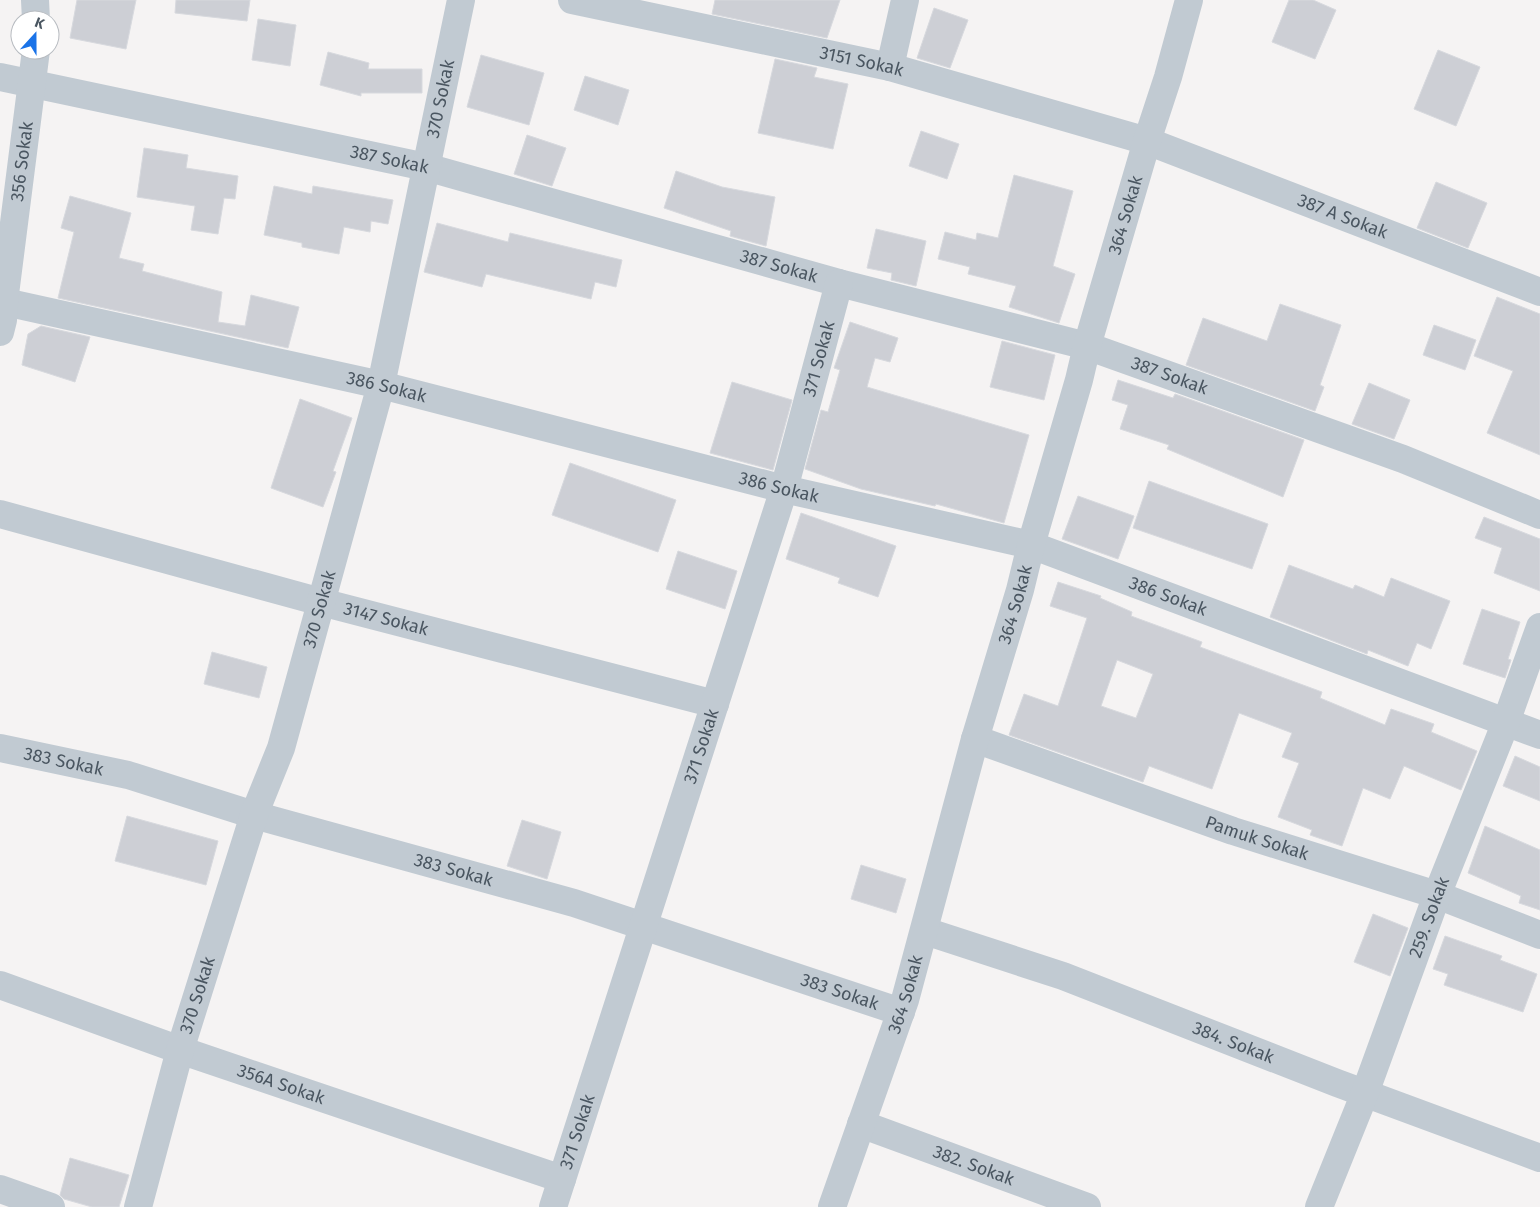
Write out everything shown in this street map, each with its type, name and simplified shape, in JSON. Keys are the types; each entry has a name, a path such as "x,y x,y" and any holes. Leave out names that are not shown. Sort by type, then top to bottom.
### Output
{"street":[{"name":"370 Sokak","path":"138,1207 180,1050 254,815 281,748 380,384 461,0"},
{"name":"3151 Sokak","path":"572,0 890,67 1147,141"},
{"path":"890,67 905,0"},
{"name":"364 Sokak","path":"832,1207 901,1012 925,930 975,739 1020,590 1087,346 1147,141 1168,77 1189,0"},
{"name":"356 Sokak","path":"0,332 3,320 2,301 35,60"},
{"name":"387 Sokak","path":"0,78 426,167 839,283 1087,346 1403,459 1540,515"},
{"name":"387 A Sokak","path":"1147,141 1540,292"},
{"name":"371 Sokak","path":"553,1207 784,489 839,283"},
{"name":"386 Sokak","path":"2,301 380,384 784,489 1031,545 1540,735"},
{"name":"3147 Sokak","path":"0,514 321,602 715,704"},
{"name":"259. Sokak","path":"1319,1207 1365,1093 1437,895 1506,722 1540,627"},
{"name":"Pamuk Sokak","path":"975,739 1233,831 1437,895 1540,935"},
{"name":"383 Sokak","path":"0,748 128,776 254,815 574,903 901,1012"},
{"name":"384. Sokak","path":"925,930 1063,976 1365,1093 1540,1158"},
{"name":"356A Sokak","path":"0,985 180,1050 562,1179"},
{"name":"382. Sokak","path":"861,1124 1087,1207"},
{"path":"0,1189 51,1207"}],"building":[{"path":"77,0 136,0 126,49 70,38"},
{"path":"176,0 250,0 247,21 175,13"},
{"path":"715,0 840,0 827,38 712,14"},
{"path":"1289,0 1313,0 1336,10 1315,59 1272,42"},
{"path":"934,8 968,20 950,68 917,58"},
{"path":"258,19 296,25 290,66 252,60"},
{"path":"1438,50 1480,67 1456,126 1414,109"},
{"path":"328,52 369,63 368,69 422,69 422,93 361,93 361,96 320,85"},
{"path":"481,55 544,73 529,125 467,107"},
{"path":"775,59 817,68 814,77 848,84 833,149 758,133"},
{"path":"585,76 629,90 618,125 574,110"},
{"path":"921,131 959,144 947,179 909,166"},
{"path":"527,135 566,148 552,186 514,174"},
{"path":"144,148 188,155 186,168 238,176 235,199 224,198 218,234 191,230 195,206 137,197"},
{"path":"676,171 722,187 775,197 766,246 730,236 731,231 664,208"},
{"path":"1014,175 1073,191 1053,266 1075,274 1059,323 1009,307 1016,286 968,274 970,267 938,259 945,232 976,240 977,233 998,238"},
{"path":"1436,182 1487,203 1468,248 1417,228"},
{"path":"274,186 312,194 313,186 393,200 388,224 371,221 370,232 344,227 339,254 302,247 302,243 264,235"},
{"path":"70,196 131,213 119,258 144,264 142,271 222,292 218,322 245,326 251,295 299,307 288,348 58,298 74,232 61,228"},
{"path":"437,223 508,242 510,233 622,260 616,287 595,282 591,299 486,274 482,287 424,272"},
{"path":"876,229 926,241 916,286 891,280 892,273 867,268"},
{"path":"1497,297 1540,314 1540,455 1487,433 1513,371 1474,356"},
{"path":"1280,304 1341,325 1320,385 1324,387 1315,411 1186,365 1203,318 1267,341"},
{"path":"850,322 898,338 890,362 875,358 867,387 1029,435 1004,523 936,504 935,506 861,489 805,469 821,410 828,412 840,370 834,368"},
{"path":"1434,325 1476,340 1465,370 1423,355"},
{"path":"41,326 90,337 75,382 22,365 28,334"},
{"path":"1002,341 1055,355 1044,400 990,387"},
{"path":"1118,380 1173,398 1175,394 1304,440 1283,497 1167,449 1169,445 1120,429 1128,405 1112,400"},
{"path":"732,382 792,400 773,470 710,453"},
{"path":"1369,383 1410,400 1394,439 1352,424"},
{"path":"300,399 352,418 333,471 336,472 323,507 271,488"},
{"path":"570,463 676,500 658,552 552,515"},
{"path":"1149,481 1268,524 1252,569 1133,528"},
{"path":"1078,496 1134,516 1118,559 1062,539"},
{"path":"801,513 896,546 878,597 838,583 840,578 786,559"},
{"path":"1484,517 1540,539 1540,591 1494,573 1502,548 1475,538"},
{"path":"678,551 737,571 725,609 666,589"},
{"path":"1289,565 1353,589 1355,585 1384,597 1391,578 1450,601 1431,649 1417,643 1408,666 1368,650 1367,654 1270,617"},
{"path":"1058,582 1101,596 1100,598 1132,612 1131,616 1202,642 1200,647 1322,692 1320,698 1385,725 1391,709 1434,724 1431,732 1477,751 1461,790 1404,766 1390,799 1363,788 1342,846 1310,835 1312,830 1278,817 1299,763 1282,757 1292,733 1239,713 1212,789 1149,766 1143,782 1009,735 1024,694 1058,706 1087,618 1050,606","holes":["1117,660 1153,674 1136,718 1101,706"]},
{"path":"1482,609 1520,622 1508,659 1511,660 1505,678 1463,664"},
{"path":"212,652 267,667 259,698 204,684"},
{"path":"1515,756 1540,767 1540,801 1503,786"},
{"path":"127,816 218,841 206,885 115,861"},
{"path":"522,820 561,832 547,879 507,866"},
{"path":"1485,826 1540,850 1540,910 1519,903 1521,896 1468,873"},
{"path":"861,865 906,879 896,913 851,899"},
{"path":"1373,914 1408,928 1390,976 1354,962"},
{"path":"1445,936 1502,956 1500,960 1537,974 1523,1012 1444,985 1448,974 1433,969"},
{"path":"70,1158 129,1175 119,1207 92,1207 64,1199 60,1195"}]}
